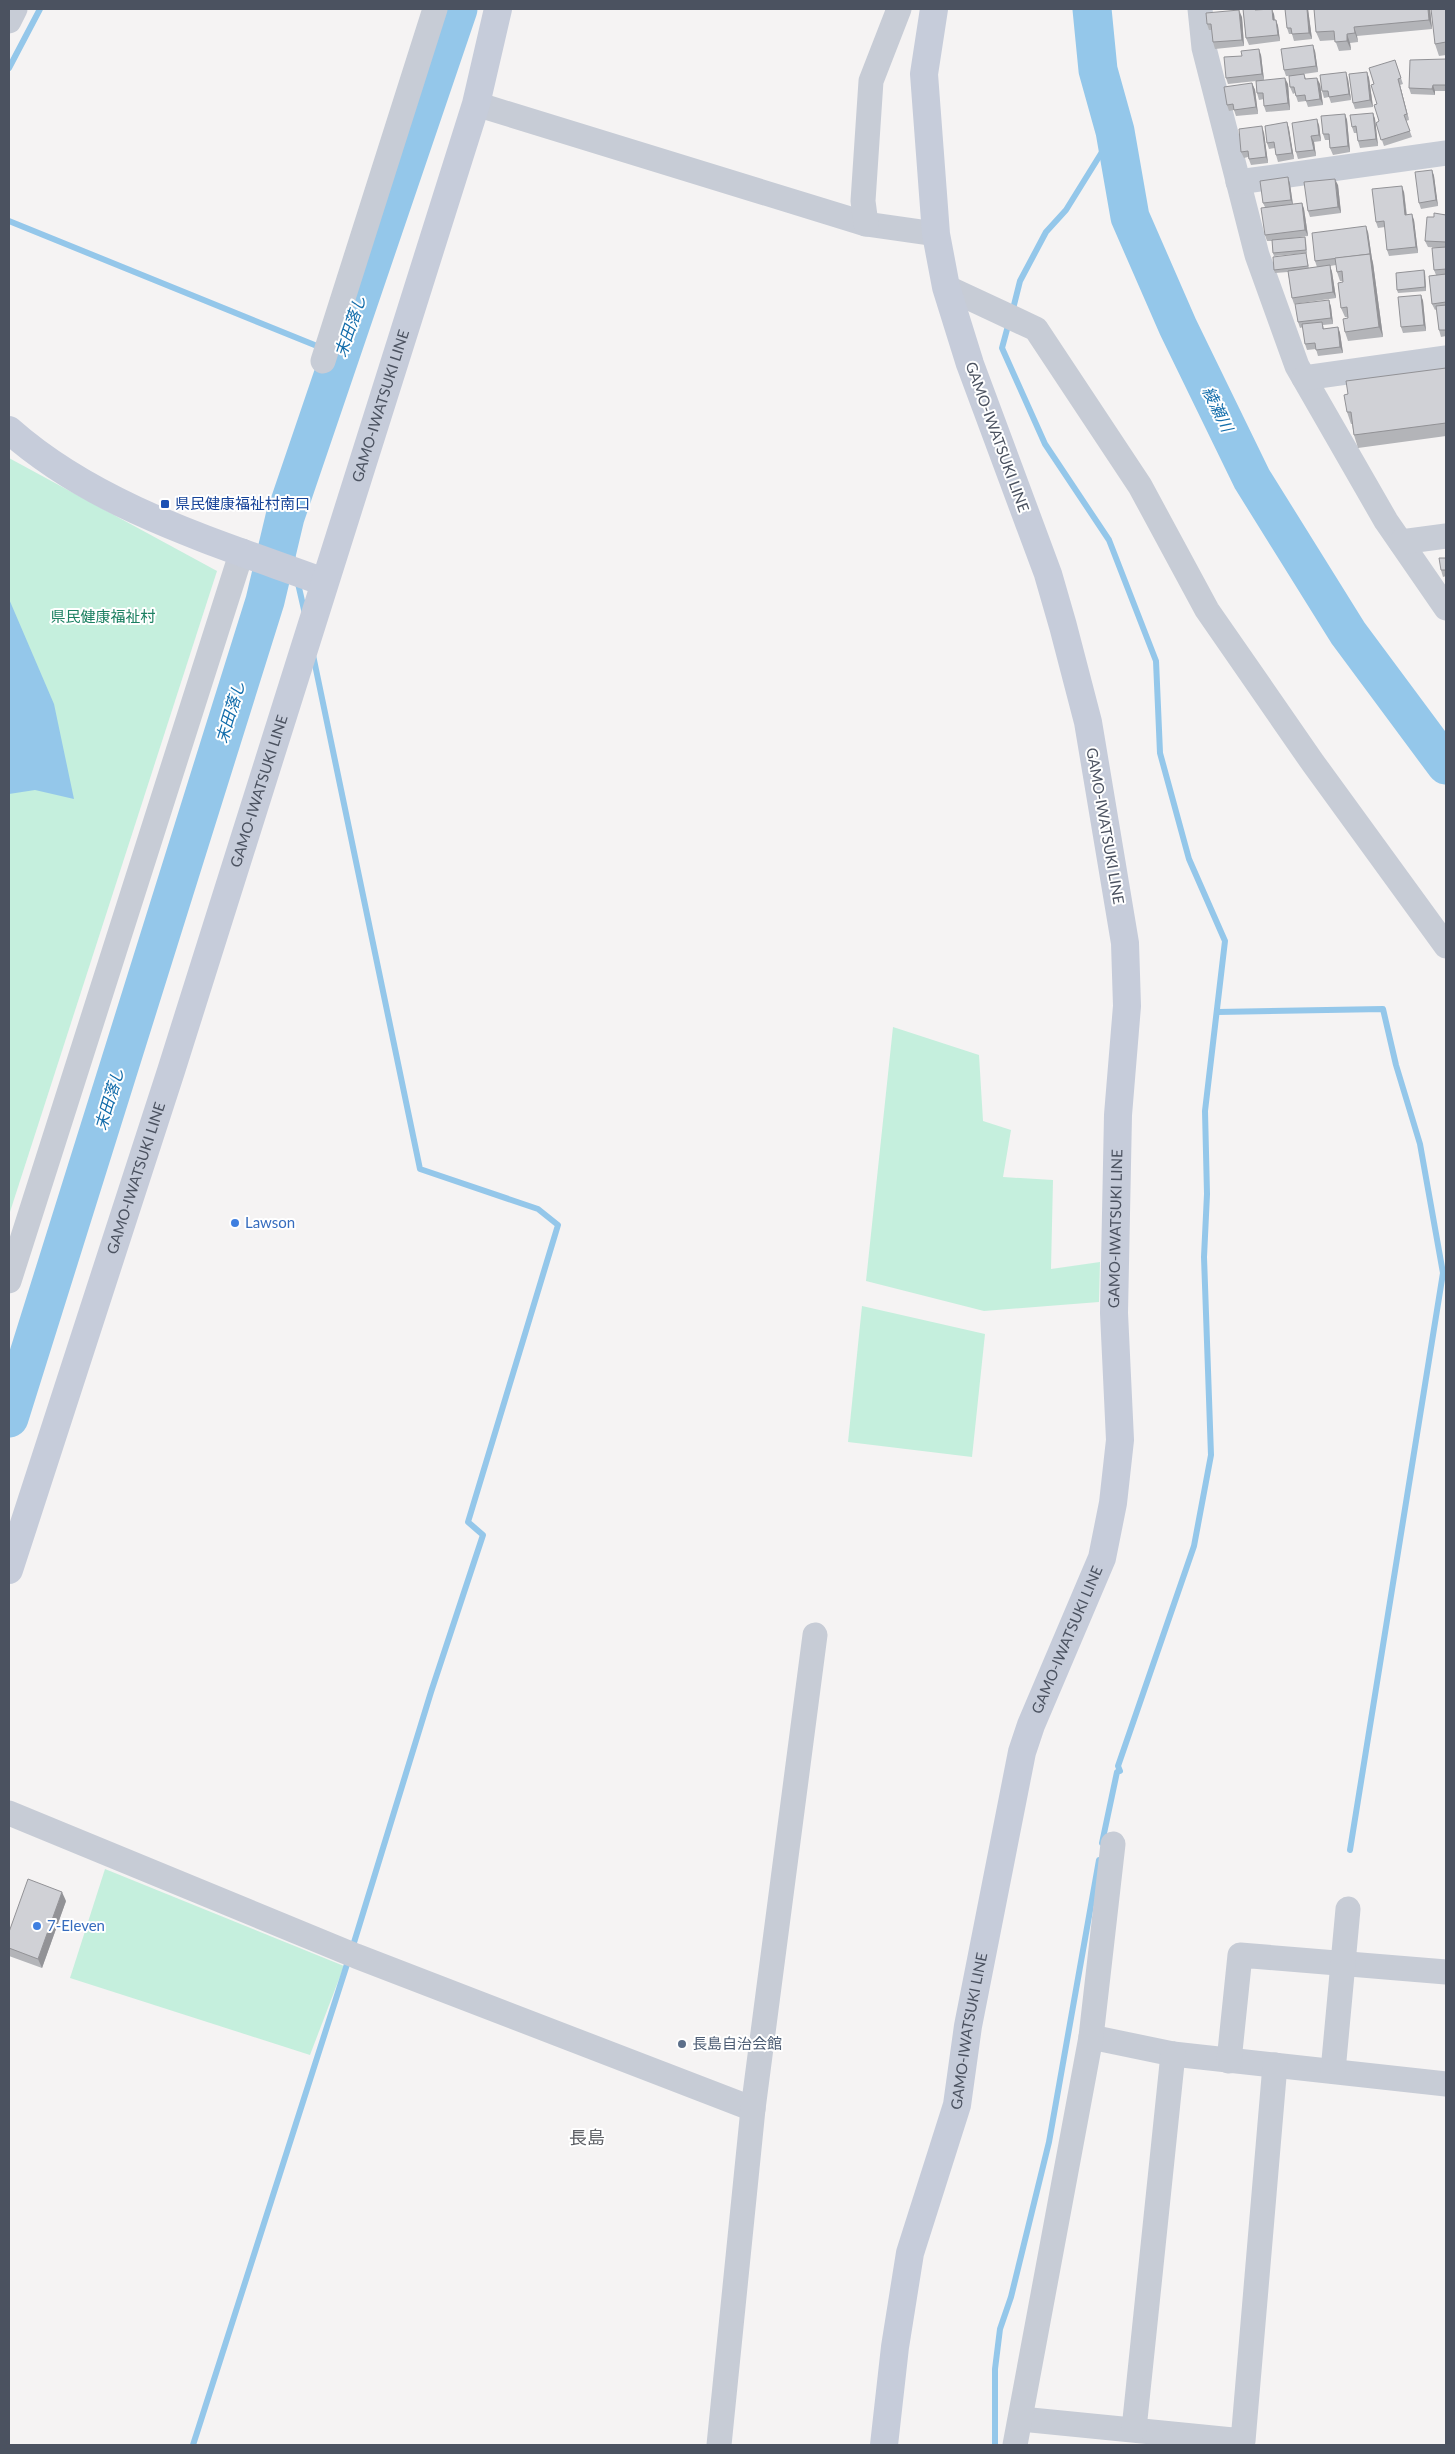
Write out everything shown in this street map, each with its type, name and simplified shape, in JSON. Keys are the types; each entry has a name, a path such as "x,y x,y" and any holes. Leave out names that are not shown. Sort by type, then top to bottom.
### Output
{"main road":[{"name":"GAMO-IWATSUKI LINE","path":"9,1570 168,1080 476,104 498,9"},
{"name":"GAMO-IWATSUKI LINE","path":"884,2445 895,2347 910,2253 958,2106 968,2026 1022,1752 1031,1724 1102,1558 1113,1503 1120,1440 1114,1313 1118,1115 1127,1006 1125,943 1088,722 1064,626 1048,574 970,364 946,287 936,234 924,74 934,9"},
{"path":"9,430 31,450 107,496 138,512 324,582"}],"street":[{"path":"9,21 15,9"},
{"path":"323,360 435,9"},
{"path":"866,224 863,201 871,81 898,9"},
{"path":"1200,9 1204,48 1257,254 1297,366 1386,521 1446,608"},
{"path":"476,104 866,224 936,234"},
{"path":"1238,182 1446,153"},
{"path":"946,287 1036,328 1140,486 1207,610 1313,763 1446,946"},
{"path":"1304,378 1446,358"},
{"path":"1401,542 1446,536"},
{"path":"9,1280 242,552"},
{"path":"719,2445 753,2109 815,1635"},
{"path":"9,1813 346,1952 753,2109"},
{"path":"1015,2445 1091,2037 1113,1844"},
{"path":"1333,2072 1348,1908"},
{"path":"1230,2061 1240,1955 1446,1972"},
{"path":"1091,2037 1173,2054 1446,2084"},
{"path":"1134,2429 1173,2054"},
{"path":"1021,2419 1243,2441 1276,2065"}],"green space":[{"name":"県民健康福祉村","path":"9,458 217,571 9,1215"},
{"path":"893,1027 979,1055 983,1121 1011,1130 1003,1177 1053,1180 1051,1269 1100,1262 1099,1302 984,1311 866,1281"},
{"path":"862,1306 985,1334 972,1457 848,1442"},
{"path":"105,1869 344,1966 310,2055 70,1978"}],"water":[{"path":"9,599 54,704 74,799 35,790 9,794"}],"building":[{"path":"1243,9 1272,9 1278,35 1246,38"},
{"path":"1285,9 1307,9 1309,33 1292,34 1291,28 1287,28"},
{"path":"1314,9 1428,9 1429,20 1354,27 1355,33 1347,34 1347,41 1335,42 1334,31 1316,32"},
{"path":"1431,9 1446,9 1446,42 1435,44"},
{"path":"1239,10 1242,40 1213,42 1211,24 1207,24 1206,13"},
{"path":"1313,45 1316,66 1284,70 1281,49"},
{"path":"1259,49 1262,74 1226,78 1224,57 1242,56 1241,51"},
{"path":"1446,59 1446,85 1433,85 1432,89 1409,88 1410,60"},
{"path":"1395,60 1401,78 1398,79 1407,114 1404,115 1410,131 1381,140 1376,123 1379,121 1374,105 1377,104 1371,85 1374,84 1369,68"},
{"path":"1346,72 1349,94 1329,97 1328,91 1322,91 1320,75"},
{"path":"1367,72 1370,100 1353,103 1349,74"},
{"path":"1304,74 1305,79 1317,78 1320,99 1306,101 1305,95 1296,96 1294,87 1290,87 1289,76"},
{"path":"1285,78 1288,103 1264,106 1263,93 1257,93 1256,81"},
{"path":"1252,83 1256,107 1234,110 1233,104 1227,105 1224,87"},
{"path":"1373,113 1376,139 1358,141 1356,126 1352,127 1350,115"},
{"path":"1345,114 1348,146 1330,148 1329,134 1323,134 1321,116"},
{"path":"1317,119 1319,135 1311,136 1314,150 1296,152 1292,123"},
{"path":"1287,122 1292,153 1276,155 1274,142 1267,143 1265,126"},
{"path":"1262,126 1266,157 1249,159 1248,151 1241,152 1239,129"},
{"path":"1432,170 1436,200 1419,203 1415,172"},
{"path":"1288,177 1291,200 1263,203 1260,181"},
{"path":"1335,179 1338,207 1308,211 1304,182"},
{"path":"1402,186 1405,215 1412,214 1416,247 1387,250 1384,221 1376,222 1372,189"},
{"path":"1302,203 1305,230 1265,235 1261,208"},
{"path":"1434,213 1446,215 1446,242 1425,241 1427,217 1434,217"},
{"path":"1366,226 1370,254 1315,261 1312,233"},
{"path":"1305,237 1306,250 1273,253 1272,240"},
{"path":"1446,247 1446,269 1434,270 1432,248"},
{"path":"1306,253 1308,266 1274,270 1273,257"},
{"path":"1370,254 1379,327 1345,332 1343,319 1348,318 1347,307 1341,308 1338,283 1343,282 1342,271 1337,272 1335,258"},
{"path":"1330,265 1333,292 1292,298 1288,271"},
{"path":"1424,270 1425,287 1397,290 1396,273"},
{"path":"1446,274 1446,302 1432,304 1429,276"},
{"path":"1421,295 1424,325 1401,327 1398,297"},
{"path":"1329,300 1331,318 1298,322 1295,304"},
{"path":"1446,305 1446,330 1439,330 1436,306"},
{"path":"1322,322 1323,329 1338,327 1340,347 1316,350 1315,343 1305,344 1302,324"},
{"path":"1446,368 1446,423 1354,435 1351,412 1347,412 1344,395 1348,394 1346,381"},
{"path":"1439,558 1446,558 1446,570 1441,570"},
{"name":"7-Eleven","path":"28,1879 62,1892 38,1959 9,1948 9,1932"}],"waterway":[{"path":"9,68 40,9"},
{"name":"末田落し","path":"9,1418 265,601 285,517 458,9"},
{"name":"綾瀬川","path":"1092,9 1098,70 1115,131 1130,217 1178,327 1252,479 1348,633 1446,765"},
{"path":"1012,313 1020,281 1046,232 1066,210 1115,131"},
{"path":"9,221 322,348"},
{"path":"1009,322 1002,348 1045,444 1109,540 1156,661 1160,753 1189,859 1225,941 1205,1111 1207,1194 1204,1257 1211,1455 1194,1546 1118,1766 1120,1771 1117,1772 1102,1843"},
{"path":"285,517 294,565"},
{"path":"297,579 305,614"},
{"path":"313,655 420,1169 538,1209 558,1225 468,1522 483,1535 431,1692 352,1949"},
{"path":"1217,1012 1383,1009 1396,1065 1420,1144 1443,1273 1350,1850"},
{"path":"995,2445 995,2369 1000,2329 1011,2297 1049,2142 1099,1860"},
{"path":"193,2445 349,1958"}],"place":[{"name":"県民健康福祉村南口","path":"165,504"},
{"name":"Lawson","path":"235,1223"},
{"name":"7-Eleven","path":"37,1926"},
{"name":"長島自治会館","path":"682,2044"}],"district":[{"name":"長島","path":"587,2138"}]}
